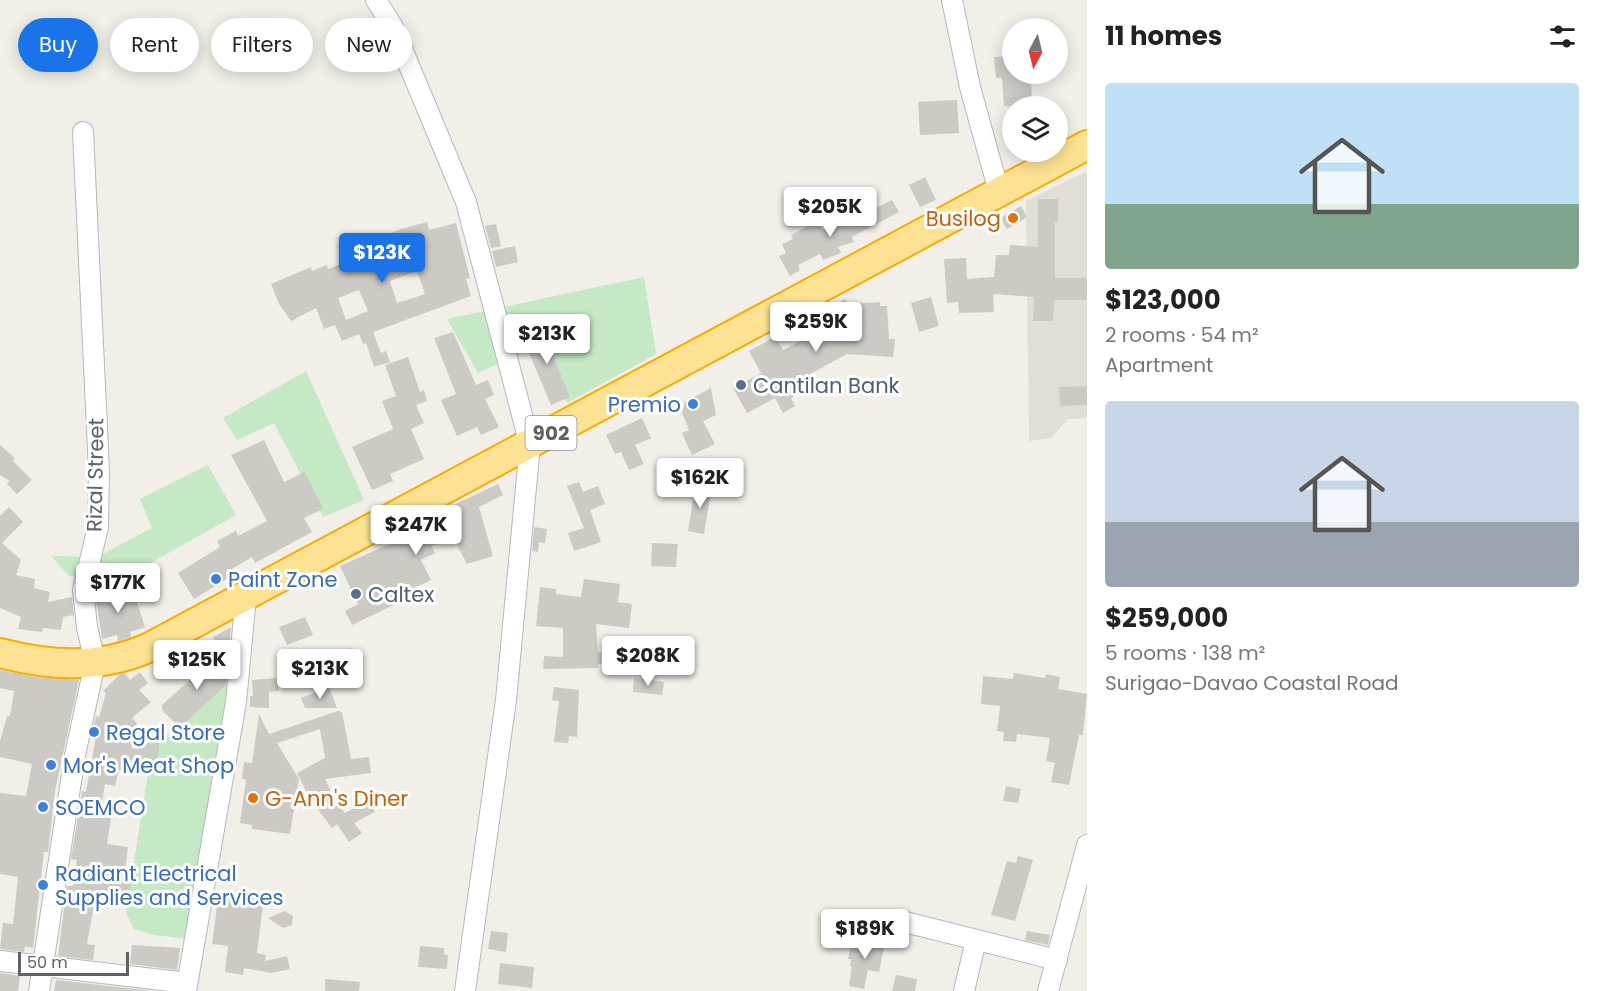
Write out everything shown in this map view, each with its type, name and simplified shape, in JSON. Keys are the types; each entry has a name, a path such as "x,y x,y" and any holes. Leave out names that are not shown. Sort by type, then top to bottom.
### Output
{"highway":[{"name":"902","path":"0,653 43,662 95,663 112,661 148,648 1087,145"}],"street":[{"path":"376,0 393,27 466,202 530,445 506,700 465,991"},
{"path":"952,0 970,87 987,156 999,192"},
{"name":"Rizal Street","path":"39,991 73,764 95,663 87,627 83,590 98,527 99,471 83,132"},
{"path":"0,961 187,987 236,702 246,596"},
{"path":"1048,991 1087,846"},
{"path":"905,922 1057,960"},
{"path":"964,991 976,940"}],"shaded area":[{"path":"1087,171 1087,418 1068,419 1051,438 1029,441 1026,201"}],"green space":[{"path":"644,277 656,354 567,403 543,342 478,373 447,319"},
{"path":"306,371 364,500 323,517 274,423 237,440 223,418"},
{"path":"208,465 236,515 138,570 69,576 51,556 97,557 152,528 140,499"},
{"path":"230,681 189,939 154,935 134,929 126,913 153,742 180,728"}],"building":[{"path":"994,57 1002,57 1002,78 996,78"},
{"path":"1002,84 1031,84 1032,96 1003,96"},
{"path":"957,100 959,133 920,135 918,102"},
{"path":"925,177 936,200 920,207 909,185"},
{"path":"1038,199 1058,199 1058,222 1055,222 1055,278 1087,278 1087,300 1054,300 1053,321 1033,321 1034,297 993,294 994,312 959,313 958,302 947,303 944,259 966,258 967,279 994,277 996,255 1009,255 1010,245 1038,247"},
{"path":"892,200 899,212 852,237 854,242 838,247 841,253 823,260 820,254 798,265 800,270 790,276 779,256 786,253 782,244 793,239 791,235 818,221 822,230 851,221 863,212 864,214"},
{"path":"1021,206 1027,217 1007,229 1000,218"},
{"path":"427,222 429,230 456,223 470,278 466,279 471,296 373,332 381,353 386,351 390,362 374,367 366,343 363,344 359,334 342,341 335,325 324,329 316,308 291,321 279,304 271,284 311,267 312,271 326,265 328,269 356,258 352,249 401,229","holes":["417,271 425,294 397,303 390,281","359,290 368,311 346,320 338,298"]},
{"path":"496,224 501,246 491,248 485,226"},
{"path":"515,246 518,262 496,267 492,251"},
{"path":"931,297 939,326 919,332 911,303"},
{"path":"845,299 848,304 880,302 880,306 887,306 889,339 895,339 893,357 847,354 799,380 805,391 791,398 795,406 783,413 775,398 747,413 733,388 761,373 749,351 775,337 783,350 808,337 805,332 837,311 834,305"},
{"path":"543,323 551,342 548,344 570,397 551,405 529,353 535,351 526,329"},
{"path":"453,332 476,385 488,380 494,395 485,399 499,427 481,435 477,427 457,436 441,400 456,394 434,338"},
{"path":"408,357 420,392 424,390 427,401 416,405 424,423 411,429 424,459 390,474 393,481 372,490 352,447 393,429 382,401 396,396 385,365"},
{"path":"1087,386 1087,405 1060,406 1059,387"},
{"path":"711,388 716,415 703,421 715,444 692,455 682,433 689,430 682,413 685,402"},
{"path":"642,418 651,438 635,445 644,464 629,470 621,452 615,454 606,435"},
{"path":"264,440 284,482 305,472 323,509 304,518 312,532 255,563 252,557 232,569 235,574 194,599 178,573 220,547 217,541 236,531 238,536 267,521 231,455"},
{"path":"0,445 15,458 13,461 32,480 17,494 7,484 10,481 0,475"},
{"path":"579,482 583,492 598,486 605,504 590,510 601,542 574,551 568,533 584,528 567,486"},
{"path":"498,484 503,495 479,507 493,556 467,564 453,537 431,546 435,553 421,560 431,580 397,596 400,602 352,625 345,611 358,604 340,566 410,535 409,532 433,521 430,516"},
{"path":"712,485 704,534 688,531 695,488"},
{"path":"9,507 23,522 2,543 21,560 16,575 35,579 34,588 50,592 48,602 72,597 74,615 63,617 61,630 43,628 42,632 18,629 21,617 0,608 0,516"},
{"path":"534,527 547,529 545,543 539,542 538,552 532,551"},
{"path":"652,543 678,544 676,567 651,566"},
{"path":"584,579 620,584 618,602 632,604 629,628 596,624 598,652 608,652 609,664 598,664 598,668 543,669 544,656 563,657 563,628 536,626 540,587 556,589 556,594 581,597"},
{"path":"120,587 122,597 134,593 145,627 130,632 131,637 118,641 117,635 102,639 95,593"},
{"path":"305,617 313,635 287,645 279,627"},
{"path":"231,627 228,658 213,637"},
{"path":"351,648 357,678 326,684 319,654"},
{"path":"221,652 228,661 226,685 180,728 162,710 162,705"},
{"path":"0,670 36,677 79,680 55,791 48,852 44,852 33,948 25,946 24,952 0,949 3,923 13,924 18,877 0,874 0,793 26,796 32,764 0,757 0,741 7,716 10,716 14,691 0,688"},
{"path":"140,672 148,683 139,690 151,702 132,718 137,723 132,749 160,738 157,765 144,774 119,770 115,786 105,784 101,810 112,812 107,844 128,847 124,878 132,879 128,900 96,895 87,944 95,945 93,960 58,956 67,886 73,886 77,860 71,859 82,791 86,792 96,736 92,735 96,716 99,717 106,693 103,691 119,675 124,673 130,680"},
{"path":"1014,673 1045,678 1046,674 1060,677 1058,689 1087,694 1083,735 1079,735 1069,785 1051,782 1055,763 1046,761 1050,738 1017,734 1016,742 1003,741 1004,732 997,731 1000,706 981,704 983,676 1013,679"},
{"path":"278,678 279,691 269,692 269,708 250,707 250,696 253,696 252,680"},
{"path":"634,678 664,682 662,695 633,692"},
{"path":"329,687 337,708 305,708 301,698"},
{"path":"554,687 579,690 577,737 569,736 568,743 554,742 559,701 552,700"},
{"path":"338,711 342,712 351,759 369,757 371,773 325,779 332,794 330,795 345,813 369,800 375,812 354,823 362,833 349,842 337,824 332,828 310,799 297,773 325,758 320,729 277,743 299,779 290,834 252,829 252,825 240,823 246,780 242,779 244,762 252,763 259,714 269,734"},
{"path":"1006,786 1021,789 1018,803 1003,801"},
{"path":"1018,856 1033,860 1015,921 991,915 1007,861 1016,863"},
{"path":"219,891 264,897 257,953 266,955 265,961 287,956 290,969 271,973 244,968 243,975 225,972 228,946 212,944"},
{"path":"285,911 293,916 292,925 283,928 268,918"},
{"path":"491,931 508,933 506,952 488,949"},
{"path":"1027,931 1050,935 1048,945 1025,940"},
{"path":"864,935 879,938 877,946 884,947 879,972 868,970 864,989 849,986 852,967 850,966 851,959 848,959 851,946 855,946 857,939 863,940"},
{"path":"132,945 180,948 177,970 130,964"},
{"path":"420,946 444,948 444,954 448,955 447,969 418,967"},
{"path":"500,963 534,967 532,988 498,984"},
{"path":"0,973 20,976 18,991 0,991"},
{"path":"896,975 917,979 915,991 892,991"},
{"path":"325,979 360,982 359,991 325,991"},
{"path":"56,980 152,991 54,991"}],"place":[{"name":"Busilog","path":"1013,218"},
{"name":"Cantilan Bank","path":"741,385"},
{"name":"Premio","path":"693,404"},
{"name":"Paint Zone","path":"216,579"},
{"name":"Caltex","path":"356,594"},
{"name":"Regal Store","path":"94,732"},
{"name":"Mor's Meat Shop","path":"51,765"},
{"name":"G-Ann's Diner","path":"253,798"},
{"name":"SOEMCO","path":"43,807"},
{"name":"Radiant Electrical Supplies and Services","path":"43,885"}]}
